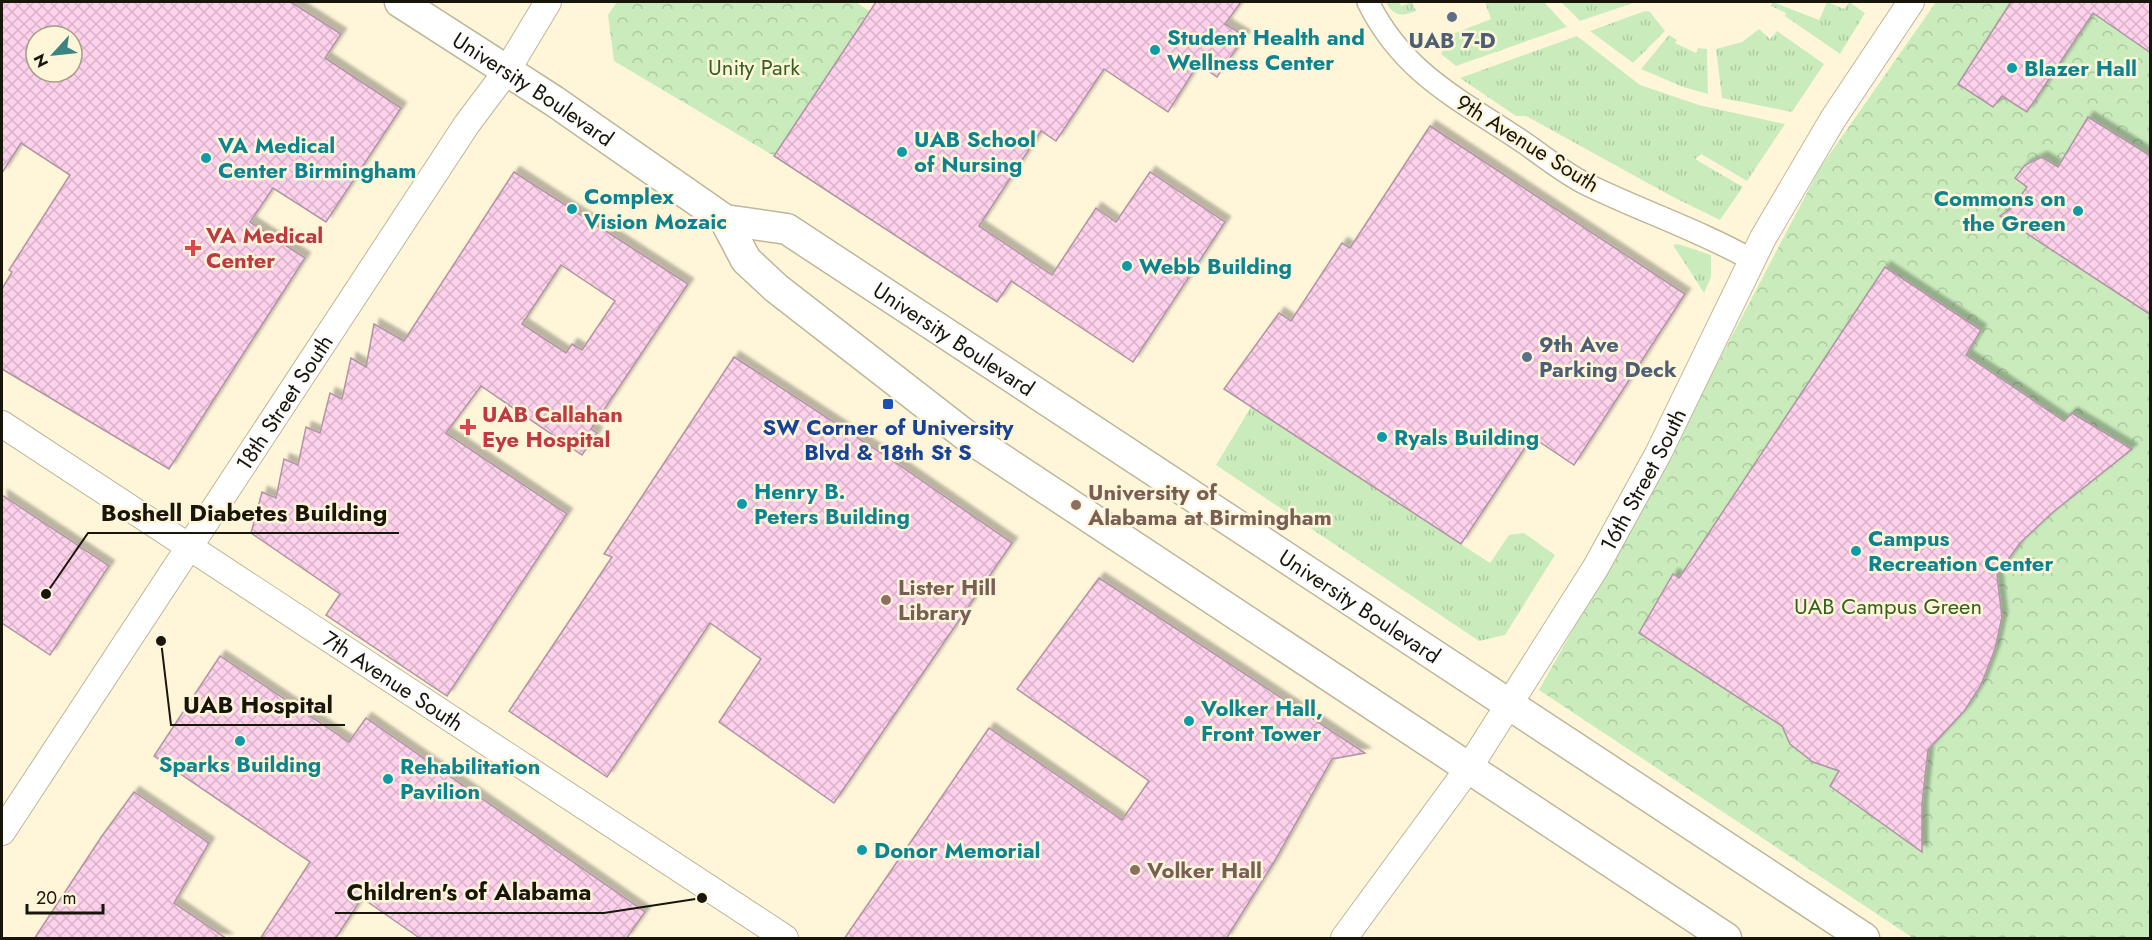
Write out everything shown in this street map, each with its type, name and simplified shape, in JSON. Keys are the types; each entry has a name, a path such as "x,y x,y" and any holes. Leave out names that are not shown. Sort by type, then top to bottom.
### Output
{"main road":[{"name":"University Boulevard","path":"400,2 463,40 506,72 554,101 725,220 787,229 1864,939"},
{"name":"University Boulevard","path":"725,220 746,260 776,288 968,438 1726,939"}],"street":[{"name":"18th Street South","path":"2,832 467,124 506,72 548,2"},
{"name":"9th Avenue South","path":"1368,2 1390,41 1414,68 1444,90 1584,183 1722,243 1752,260"},
{"name":"16th Street South","path":"1344,939 1468,769 1602,557 1658,454 1752,260 1820,141 1911,2"},
{"name":"7th Avenue South","path":"2,424 785,939"}],"green space":[{"name":"Unity Park","path":"617,2 856,2 869,11 774,156 614,61 608,15"},
{"path":"1386,2 1399,2 1401,6 1412,2 1416,11 1398,14"},
{"path":"1485,2 1544,2 1567,27 1456,66 1441,54 1447,41 1445,37 1491,19"},
{"path":"1561,2 1636,2 1580,21"},
{"path":"1773,2 1819,20 1827,2 1844,9 1849,2 1865,13 1840,54 1785,16 1786,13 1771,6"},
{"name":"UAB Campus Green","path":"1936,2 2150,2 2150,938 1913,938 1539,690 1650,492 1820,168"},
{"path":"1645,11 1650,12 1665,31 1633,63 1590,31"},
{"path":"1759,29 1770,39 1777,31 1824,64 1792,112 1722,98 1716,49 1742,42"},
{"path":"1669,35 1677,40 1675,43 1696,53 1698,48 1707,49 1708,94 1683,87 1641,69"},
{"path":"1577,36 1640,85 1699,105 1785,124 1747,181 1701,154 1695,159 1743,187 1720,220 1673,197 1526,116 1516,116 1460,78"},
{"path":"1678,244 1711,255 1711,277 1704,293 1673,245"},
{"path":"1251,407 1490,563 1509,535 1524,533 1555,555 1505,635 1479,641 1216,465"}],"building":[{"name":"VA Medical Center","path":"2,2 291,2 341,34 325,58 401,108 326,222 273,188 250,222 305,258 169,469 2,369 2,289 12,272 9,270 70,175 21,143 2,173"},
{"name":"UAB School of Nursing","path":"876,2 1241,2 1225,24 1245,36 1217,77 1198,64 1168,112 1104,69 1056,141 1041,131 979,226 1052,275 1096,208 1116,222 1150,172 1225,222 1133,362 1011,281 997,302 774,156"},
{"name":"Blazer Hall","path":"2011,2 2151,2 2151,53 2093,13 2027,112 2002,96 1993,107 1958,84"},
{"name":"Commons on the Green","path":"2088,117 2151,156 2151,315 2000,216 2013,207 2027,187 2015,178 2025,165 2042,157 2058,167"},
{"name":"9th Ave Parking Deck","path":"1430,126 1685,294 1574,465 1532,437 1461,544 1224,389 1279,313 1291,321 1342,243 1350,248"},
{"name":"UAB Callahan Eye Hospital","path":"514,172 688,284 591,429 597,433 582,455 481,386 446,433 567,514 447,696 326,615 340,594 251,533 262,492 276,498 284,459 298,465 306,427 320,433 330,393 342,399 351,358 366,367 374,324 404,341","holes":["561,265 615,301 582,350 572,344 566,353 522,324"]},
{"name":"Campus Recreation Center","path":"1885,267 1981,330 1966,355 2064,421 2072,413 2132,449 2052,513 2020,543 1997,575 2002,617 1995,649 1981,685 1965,710 1928,750 1922,805 1922,852 1830,786 1839,771 1813,762 1790,744 1782,726 1639,633 1673,574 1679,578"},
{"path":"734,357 892,460 1012,543 834,803 719,722 761,659 710,623 607,777 509,711 612,557 604,554"},
{"path":"2,495 109,566 50,655 2,623"},
{"path":"1099,578 1365,753 1332,759 1274,862 1226,939 844,939 989,728 1122,820 1149,781 1017,689"},
{"name":"Rehabilitation Pavilion","path":"220,656 349,742 366,718 645,912 626,939 421,939 362,898 335,939 260,939 310,862 154,756"},
{"path":"134,792 209,843 174,903 227,939 34,939 102,836"}],"place":[{"name":"UAB 7-D","path":"1452,17"},
{"name":"Student Health and Wellness Center","path":"1155,50"},
{"name":"Blazer Hall","path":"2012,68"},
{"name":"UAB School of Nursing","path":"902,152"},
{"name":"VA Medical Center Birmingham","path":"206,158"},
{"name":"Complex Vision Mozaic","path":"572,209"},
{"name":"Commons on the Green","path":"2078,211"},
{"name":"VA Medical Center","path":"193,248"},
{"name":"Webb Building","path":"1127,266"},
{"name":"9th Ave Parking Deck","path":"1527,357"},
{"name":"SW Corner of University Blvd & 18th St S","path":"888,404"},
{"name":"UAB Callahan Eye Hospital","path":"468,427"},
{"name":"Ryals Building","path":"1382,437"},
{"name":"Henry B. Peters Building","path":"742,504"},
{"name":"University of Alabama at Birmingham","path":"1076,505"},
{"name":"Campus Recreation Center","path":"1856,551"},
{"name":"Boshell Diabetes Building","path":"46,594"},
{"name":"Lister Hill Library","path":"886,600"},
{"name":"UAB Hospital","path":"161,641"},
{"name":"Volker Hall, Front Tower","path":"1189,721"},
{"name":"Sparks Building","path":"240,741"},
{"name":"Rehabilitation Pavilion","path":"388,779"},
{"name":"Donor Memorial","path":"862,850"},
{"name":"Volker Hall","path":"1135,870"},
{"name":"Children's of Alabama","path":"702,898"}]}
